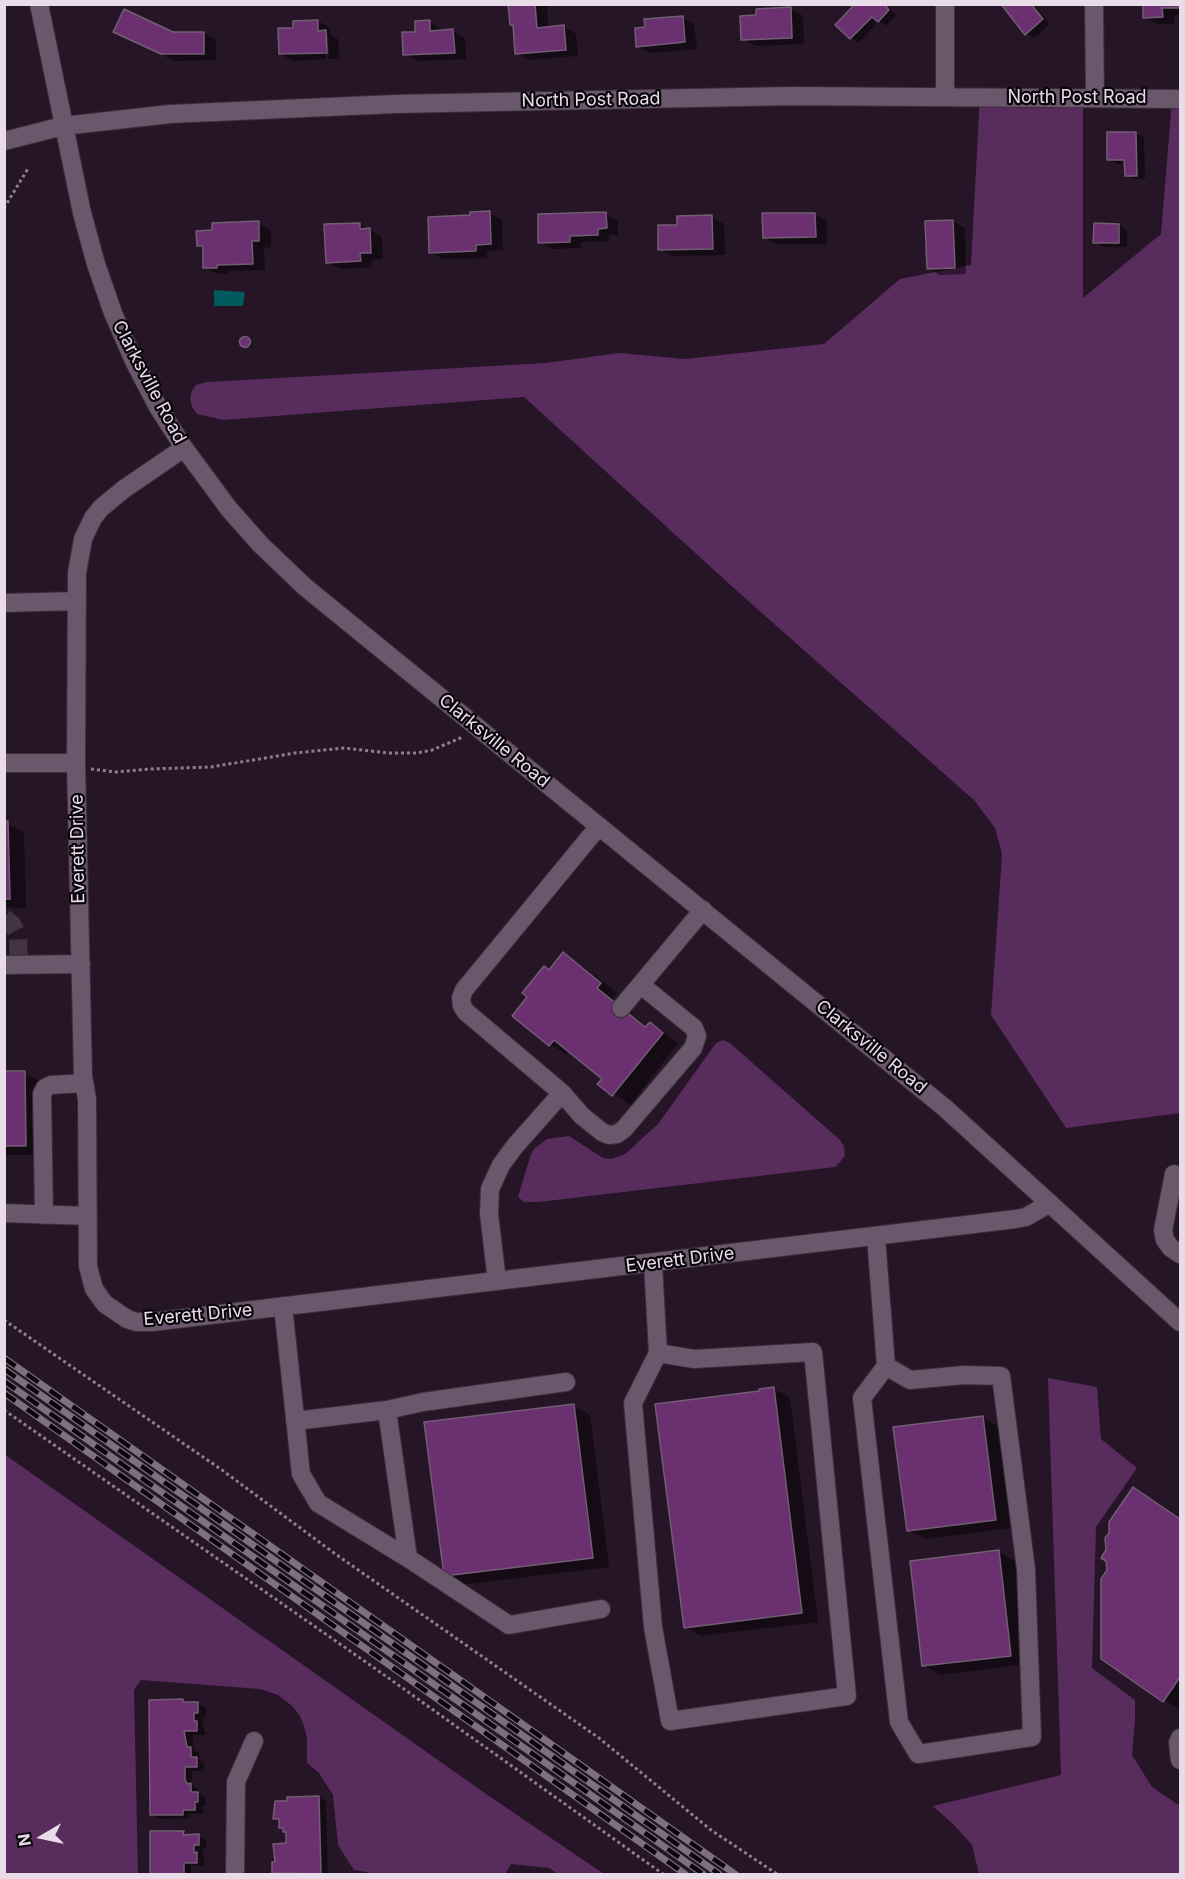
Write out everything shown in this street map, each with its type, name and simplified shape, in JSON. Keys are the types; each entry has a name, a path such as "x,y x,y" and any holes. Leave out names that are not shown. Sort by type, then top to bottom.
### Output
{"street":[{"name":"Clarksville Road","path":"39,4 82,213 113,313 144,379 184,448 229,509 290,573 945,1108 1180,1322"},
{"path":"945,4 945,97"},
{"path":"1094,4 1095,98"},
{"name":"North Post Road","path":"4,141 63,126 170,114 395,104 792,96 1180,99"},
{"name":"Everett Drive","path":"184,448 112,498 93,518 81,547 77,601 76,765 84,1083 87,1099 88,1266 94,1289 105,1304 127,1319 145,1322 1016,1219 1026,1217 1050,1203"},
{"path":"4,603 77,601"},
{"path":"4,776 5,763 76,765"},
{"path":"599,826 464,990 461,998 462,1006 466,1012 562,1093 582,1116 609,1135 624,1130 697,1041 694,1029 640,985"},
{"path":"621,1008 703,910"},
{"path":"4,965 81,964"},
{"path":"44,1215 42,1094 45,1088 51,1085 84,1083"},
{"path":"497,1281 489,1214 490,1188 501,1165 515,1146 562,1093"},
{"path":"1174,1174 1163,1230 1165,1240 1180,1254"},
{"path":"4,1213 88,1216"},
{"path":"876,1237 886,1366 862,1398 899,1722 918,1754 1032,1737 1026,1569 1001,1376 964,1375 910,1380 886,1366"},
{"path":"653,1263 658,1353 633,1403 653,1627 670,1721 847,1696 813,1352 694,1359 658,1353"},
{"path":"284,1306 301,1474 318,1503 408,1558 509,1625 601,1609"},
{"path":"295,1421 387,1410 457,1396 566,1382"},
{"path":"387,1410 408,1558"},
{"path":"1180,1738 1178,1743 1180,1760"},
{"path":"235,1875 236,1784 254,1741"}],"path":[{"path":"4,208 29,167"},
{"path":"76,765 116,772 211,768 295,753 344,748 388,753 417,753 451,744 476,726"},
{"path":"4,1320 222,1470 334,1553 599,1738 711,1830 777,1875"},
{"path":"4,1410 373,1667 663,1875"}],"shaded area":[{"path":"980,94 1083,94 1083,298 1161,234 1172,100 1180,100 1180,1113 1066,1128 991,1015 1002,854 995,828 974,800 747,600 524,397 223,420 197,414 190,398 196,385 207,382 546,363 619,353 685,359 824,344 900,279 971,265"},
{"path":"214,290 245,292 243,306 214,306"},
{"path":"723,1040 730,1043 840,1140 845,1155 835,1167 539,1202 524,1202 518,1197 531,1154 547,1139 569,1136 603,1158 611,1159 625,1154 658,1124 716,1043"},
{"path":"1048,1378 1097,1387 1101,1439 1137,1468 1096,1527 1092,1668 1135,1700 1132,1755 1152,1787 1180,1806 1180,1874 979,1874 972,1845 933,1806 1061,1775"},
{"path":"4,1454 489,1796 604,1874 558,1874 549,1868 511,1864 505,1874 377,1874 354,1870 338,1845 333,1795 319,1773 307,1763 307,1738 304,1726 292,1706 278,1695 260,1689 141,1680 134,1690 138,1874 5,1874"}],"building":[{"path":"508,4 535,4 537,28 564,25 566,50 515,54 513,25 510,25"},
{"path":"855,4 884,4 889,10 878,22 872,17 850,39 835,25"},
{"path":"1001,4 1031,4 1043,19 1025,35"},
{"path":"1143,4 1180,4 1180,8 1162,8 1163,17 1143,18"},
{"path":"791,7 792,38 741,40 740,16 756,15 756,9"},
{"path":"124,9 173,32 204,32 204,54 161,54 113,32"},
{"path":"683,16 685,42 636,47 635,28 645,27 644,19"},
{"path":"318,20 318,31 326,30 327,53 279,54 278,28 293,28 293,21"},
{"path":"430,20 430,31 453,29 455,53 403,55 402,32 415,32 415,21"},
{"path":"1107,132 1136,132 1137,176 1125,176 1124,160 1107,160"},
{"path":"490,211 491,244 476,245 476,251 429,253 428,217 470,215 470,212"},
{"path":"606,212 607,228 598,229 598,235 570,236 570,242 538,243 538,214"},
{"path":"762,213 815,213 816,237 763,238"},
{"path":"712,215 713,249 658,250 658,225 677,225 677,216"},
{"path":"953,220 955,268 927,269 925,221"},
{"path":"259,221 259,241 252,241 253,264 217,265 217,268 203,268 203,246 197,246 196,231 212,230 212,223"},
{"path":"360,223 360,229 370,228 371,253 360,253 361,261 326,263 324,224"},
{"path":"1094,223 1119,224 1119,243 1093,243"},
{"path":"245,337 249,338 249,346 245,347 241,346 240,342 241,338"},
{"path":"4,821 8,821 10,899 4,899"},
{"path":"563,952 601,983 597,988 645,1027 650,1022 663,1033 612,1096 597,1084 602,1079 554,1040 549,1046 512,1016 527,997 522,993 544,966 549,970"},
{"path":"4,1071 25,1071 26,1146 4,1146"},
{"path":"774,1387 802,1613 684,1628 655,1404 759,1391 759,1389"},
{"path":"574,1404 593,1558 444,1576 424,1422"},
{"path":"983,1416 996,1520 907,1531 893,1427"},
{"path":"1133,1487 1180,1519 1180,1677 1163,1702 1101,1659 1101,1579 1107,1570 1106,1561 1101,1558 1106,1550 1105,1538 1109,1533 1109,1522"},
{"path":"999,1550 1011,1656 922,1666 910,1561"},
{"path":"183,1699 183,1702 198,1702 198,1713 194,1713 197,1731 184,1731 187,1747 191,1747 191,1757 197,1757 197,1767 185,1767 185,1779 187,1784 191,1783 191,1792 198,1792 198,1802 195,1802 195,1810 183,1810 183,1815 150,1815 149,1700"},
{"path":"319,1796 321,1874 272,1873 272,1862 275,1862 273,1844 286,1843 286,1832 283,1832 283,1828 279,1828 279,1819 273,1819 275,1801 287,1801 287,1797"},
{"path":"150,1831 184,1831 183,1835 199,1834 199,1845 194,1845 194,1853 197,1852 197,1863 184,1863 184,1874 150,1874"}],"tunnel":[{"path":"4,918 12,924 18,935 19,964"}],"railway":[{"path":"4,1358 735,1874"},
{"path":"4,1369 719,1874"},
{"path":"4,1381 703,1874"},
{"path":"4,1393 685,1874"}]}
